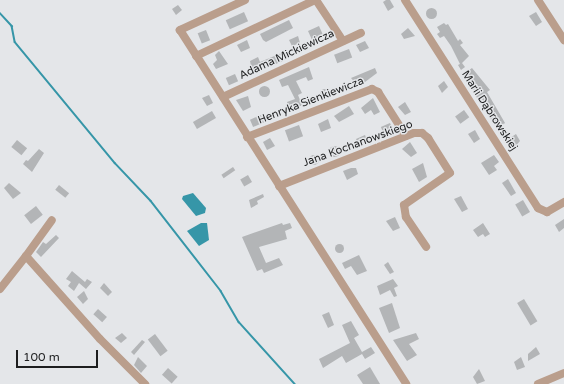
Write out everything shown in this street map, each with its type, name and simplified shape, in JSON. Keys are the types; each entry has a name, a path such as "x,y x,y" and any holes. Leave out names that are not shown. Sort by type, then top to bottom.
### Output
{"street":[{"path":"245,0 180,30 278,186 406,384"},
{"path":"196,56 315,0 342,42"},
{"name":"Marii Dąbrowskiej","path":"405,0 538,208 547,212 564,202"},
{"path":"538,0 564,40"},
{"name":"Adama Mickiewicza","path":"223,97 362,33"},
{"name":"Henryka Sienkiewicza","path":"247,137 372,89 378,92 406,136"},
{"name":"Jana Kochanowskiego","path":"278,186 406,136 418,132 425,134 450,173 404,205 406,217 426,247"},
{"path":"0,289 52,220"},
{"path":"26,256 105,344 145,384"},
{"path":"538,384 564,373"}],"water":[{"path":"193,193 206,208 205,213 196,216 182,199 183,196"},
{"path":"201,223 207,223 209,240 199,246 187,231"}],"building":[{"path":"390,0 394,7 388,11 383,2"},
{"path":"178,5 182,10 176,15 172,9"},
{"path":"431,7 435,9 437,13 435,17 431,19 427,17 425,13 427,9"},
{"path":"244,12 248,21 230,29 226,20"},
{"path":"536,12 542,22 536,26 529,16"},
{"path":"289,20 293,28 266,42 263,40 260,34"},
{"path":"444,23 446,25 448,24 458,41 460,39 463,43 460,45 469,56 462,63 465,67 461,70 458,65 460,64 451,46 444,36 440,38 437,34 440,32 437,27"},
{"path":"319,26 323,35 313,42 308,31"},
{"path":"408,28 415,36 404,39 401,34"},
{"path":"206,30 210,40 202,44 198,33"},
{"path":"298,36 300,43 292,46 289,40"},
{"path":"247,40 250,48 241,52 237,45"},
{"path":"365,41 369,48 360,52 356,45"},
{"path":"349,49 352,57 337,63 334,55"},
{"path":"219,51 228,64 216,69 213,64 217,60 215,55"},
{"path":"284,52 287,57 283,61 256,72 252,71 250,61 258,57 260,62"},
{"path":"309,67 313,79 308,81 306,77 296,81 302,93 298,95 302,105 290,112 287,102 295,99 288,85 282,87 279,80"},
{"path":"375,68 377,73 361,85 358,86 351,78"},
{"path":"472,68 490,90 487,92 505,123 498,130 486,112 489,110 480,96 477,98 465,73"},
{"path":"235,74 238,81 229,85 226,78"},
{"path":"444,81 448,87 442,93 438,86"},
{"path":"262,86 266,86 268,87 268,95 262,96 259,93 259,89"},
{"path":"324,88 329,93 324,98 319,93"},
{"path":"209,95 213,103 207,106 202,98"},
{"path":"248,96 251,107 243,111 236,100"},
{"path":"373,98 380,112 374,115 371,110 365,114 361,108"},
{"path":"405,102 411,112 405,115 398,107"},
{"path":"349,106 354,114 339,122 334,116"},
{"path":"464,110 469,117 460,124 455,116"},
{"path":"212,111 216,118 197,129 193,122"},
{"path":"261,115 264,122 253,127 250,120"},
{"path":"328,119 331,128 321,132 318,124"},
{"path":"390,123 394,132 385,136 381,127"},
{"path":"299,125 303,136 289,141 285,130"},
{"path":"475,130 480,139 474,143 468,134"},
{"path":"516,134 520,141 512,150 507,140"},
{"path":"365,135 368,143 359,146 356,139"},
{"path":"270,138 275,146 267,150 263,142"},
{"path":"17,140 27,148 21,155 11,147"},
{"path":"410,142 417,153 411,157 402,149"},
{"path":"334,145 338,147 340,151 338,155 334,157 330,155 328,151 330,147"},
{"path":"39,149 44,153 32,172 23,164 26,160 28,161"},
{"path":"312,155 316,155 318,156 318,164 312,165 309,162 309,158"},
{"path":"494,155 499,162 494,166 497,170 489,175 481,163"},
{"path":"423,163 427,177 419,182 412,169"},
{"path":"233,167 235,170 224,178 221,175"},
{"path":"356,168 358,174 347,180 343,171"},
{"path":"248,175 252,182 244,186 240,180"},
{"path":"508,179 516,193 511,196 502,183"},
{"path":"9,183 21,193 13,199 4,188"},
{"path":"59,185 69,193 65,198 55,190"},
{"path":"263,194 264,197 257,201 258,204 251,208 249,200"},
{"path":"461,196 468,209 462,212 454,199"},
{"path":"523,200 530,212 522,217 515,204"},
{"path":"36,206 43,215 31,224 24,215"},
{"path":"395,217 400,228 393,231 386,221"},
{"path":"564,219 564,228 559,232 555,225"},
{"path":"282,223 283,225 290,223 292,228 285,231 287,239 259,247 266,263 279,258 283,265 264,273 262,269 257,271 242,237"},
{"path":"483,223 490,234 485,237 483,234 478,237 473,230"},
{"path":"56,235 59,238 41,257 36,252 43,242 46,244"},
{"path":"339,243 344,248 339,253 334,248"},
{"path":"359,255 367,271 357,275 351,266 345,269 342,263"},
{"path":"388,262 394,272 390,274 384,265"},
{"path":"72,271 85,282 87,279 92,282 86,289 79,283 74,291 68,286 71,282 66,279"},
{"path":"393,279 398,286 394,288 397,296 394,297 390,290 380,295 377,286"},
{"path":"104,283 112,292 108,296 100,288"},
{"path":"84,291 88,299 83,304 77,297"},
{"path":"524,299 537,321 531,325 517,303"},
{"path":"392,303 400,328 389,333 379,308"},
{"path":"98,309 107,317 102,322 93,314"},
{"path":"329,312 334,325 328,328 322,315"},
{"path":"351,321 359,335 354,338 362,352 371,347 375,353 365,359 362,354 346,363 342,356 323,368 319,359 350,343 342,325"},
{"path":"122,333 127,338 121,343 115,338"},
{"path":"416,333 419,339 409,344 417,355 407,361 393,340"},
{"path":"155,334 168,351 160,356 148,339"},
{"path":"142,340 145,342 134,355 131,352"},
{"path":"536,347 540,354 528,361 528,354"},
{"path":"138,357 147,366 141,373 134,365"},
{"path":"521,357 525,367 517,370 514,362"},
{"path":"370,367 380,384 363,384 357,375"},
{"path":"168,368 178,377 172,383 162,375"},
{"path":"479,369 485,381 477,384 473,377"}],"waterway":[{"path":"0,13 12,26 15,42 115,163 151,201 221,291 239,322 295,384"}]}
